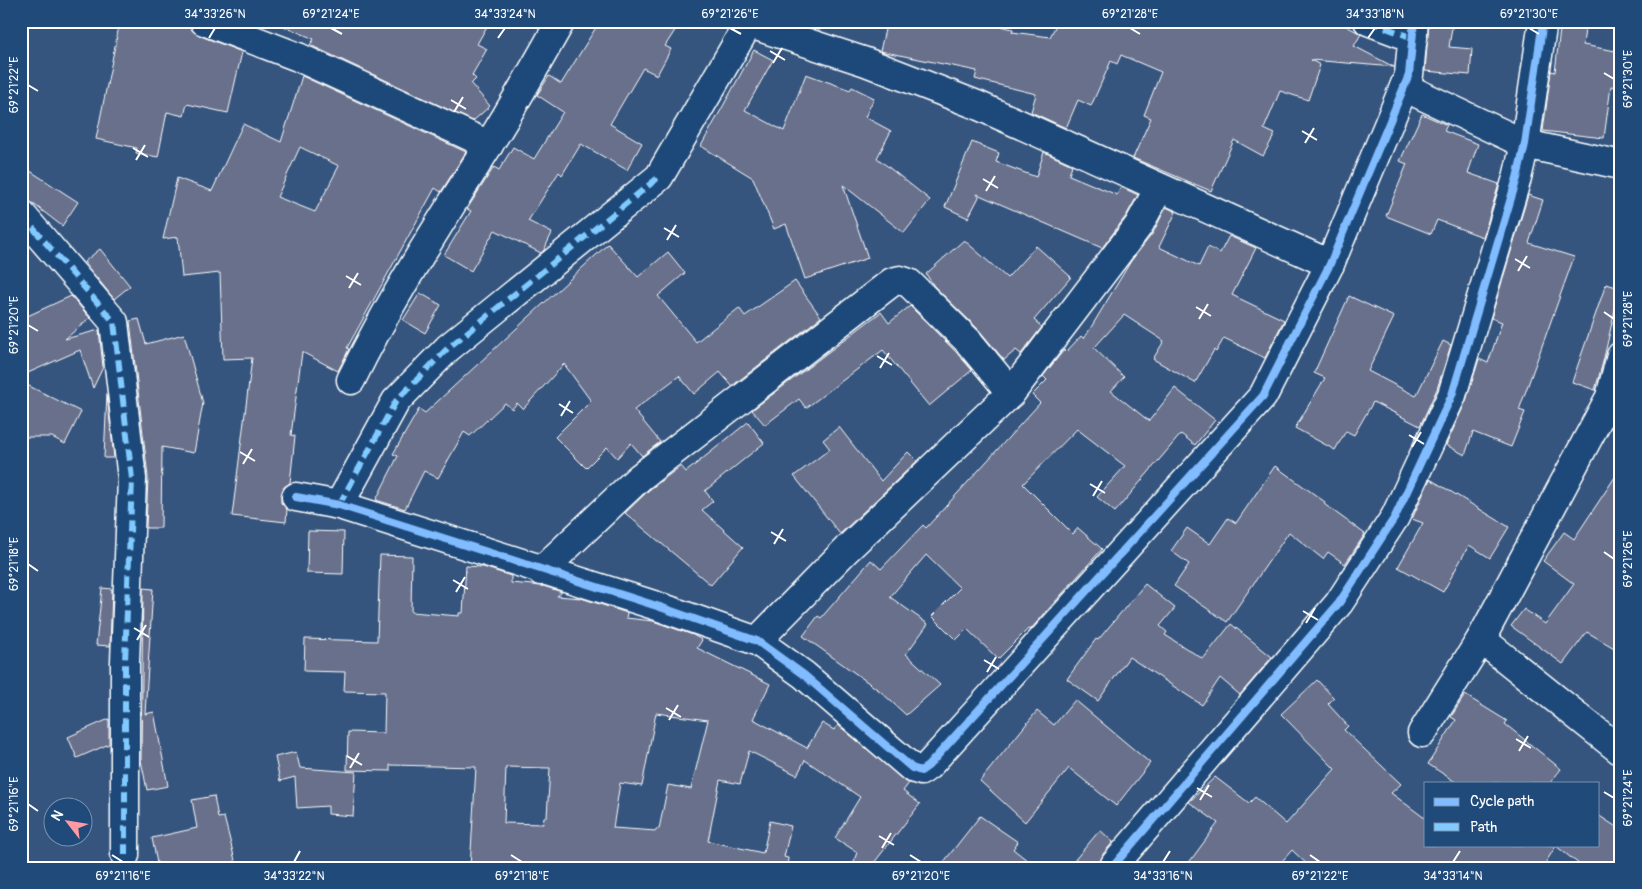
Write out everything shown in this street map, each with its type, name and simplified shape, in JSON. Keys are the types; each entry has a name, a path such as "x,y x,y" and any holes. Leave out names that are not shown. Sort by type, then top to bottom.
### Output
{"street":[{"path":"204,21 298,57 489,145"},
{"path":"351,380 375,330 418,255 489,145 561,21"},
{"path":"296,497 339,505 541,571 660,607 757,641 804,675 912,768 921,771 928,766 1263,396 1330,264 1409,75 1414,30 1368,21"},
{"path":"1115,864 1339,603 1395,517 1452,395 1525,144 1543,21"},
{"path":"339,505 396,400 448,348 659,177 750,22 866,62 978,105 1330,264"},
{"path":"1404,88 1525,144 1621,165"},
{"path":"757,641 846,549 1010,393 1139,225 1159,188"},
{"path":"21,214 114,322 132,479 125,662 126,855"},
{"path":"541,571 639,478 892,282 900,280 909,283 968,341 1010,393"},
{"path":"1422,733 1481,639 1615,400 1621,356"},
{"path":"1481,639 1621,751"}],"building":[{"path":"120,21 189,21 192,30 198,35 242,52 228,113 187,104 184,116 167,112 158,157 136,153 137,148 96,139"},
{"path":"272,21 490,21 477,44 487,49 472,75 476,79 471,84 490,106 473,121 310,45 314,39"},
{"path":"600,21 681,21 665,46 671,49 657,75 643,68 610,124 642,143 627,170 581,144 562,175 559,172 528,221 552,233 544,250 541,253 495,230 471,271 444,255 471,211 467,209 494,167 499,170 513,147 534,159 563,112 537,95 549,76 561,84"},
{"path":"887,21 980,21 1013,29 1012,32 1050,37 1058,21 1337,21 1361,34 1354,46 1394,67 1311,60 1320,65 1308,100 1280,91 1264,129 1275,134 1263,156 1234,140 1211,191 1133,158 1151,118 1144,115 1161,72 1121,55 1117,64 1111,61 1091,106 1078,100 1066,128 1031,112 1036,94 975,79 977,71 880,51"},
{"path":"1429,21 1453,21 1449,47 1472,49 1470,75 1425,71"},
{"path":"1561,21 1586,21 1583,45 1621,52 1621,88 1611,86 1604,138 1543,131 1551,71 1555,72"},
{"path":"754,50 773,60 745,110 784,131 806,74 850,90 852,87 874,98 865,117 891,131 877,158 930,200 904,233 843,185 868,258 805,279 786,224 774,229 753,178 701,146"},
{"path":"302,76 466,152 441,192 435,188 347,348 349,349 338,371 302,352 291,435 295,436 290,483 284,487 281,495 281,503 287,509 286,522 232,516 252,358 223,359 220,273 182,277 178,237 163,239 177,178 212,191 243,124 281,142","holes":["300,147 339,166 315,212 277,197"]},
{"path":"1422,114 1447,125 1444,131 1478,144 1468,173 1499,184 1483,237 1437,220 1431,234 1386,216 1407,164 1400,161"},
{"path":"972,142 999,153 996,162 1036,177 1044,152 1072,165 1069,175 1117,195 1121,187 1138,195 1126,216 1102,248 977,194 979,197 968,218 945,207"},
{"path":"21,165 78,202 62,226 27,199 21,199"},
{"path":"1528,195 1543,200 1529,243 1574,257 1519,410 1525,412 1511,447 1473,432 1465,455 1446,445 1466,401 1479,359 1488,363 1502,322 1491,318"},
{"path":"1166,207 1176,212 1159,247 1199,266 1208,247 1220,253 1229,236 1256,248 1232,295 1284,320 1265,358 1224,338 1216,352 1214,350 1195,383 1153,359 1164,341 1124,315 1094,348 1124,377 1111,391 1149,421 1175,388 1215,420 1195,445 1181,434 1115,512 1097,497 1125,466 1077,429 1023,484 1073,534 1078,528 1102,549 1030,630 1028,629 998,659 967,629 956,640 932,616 960,588 926,555 890,597 928,624 906,654 940,685 906,715 880,691 803,636 818,616 821,618 871,560 881,569 923,525 926,528 1040,403 1032,395 1047,380 1043,376 1064,350 1066,352 1081,336 1084,339 1131,261 1153,233"},
{"path":"964,240 1007,278 1036,246 1071,277 1034,320 1042,327 1021,354 1016,350 1004,360 979,330 934,286 926,274"},
{"path":"608,244 638,277 668,252 685,273 658,296 696,342 739,308 745,316 795,281 821,317 732,386 720,372 694,394 679,376 634,410 660,442 642,456 631,443 617,458 607,447 586,468 555,437 591,401 564,364 523,409 517,403 512,409 505,403 470,436 464,432 438,478 424,471 405,509 376,500 398,456 393,454 419,409 425,413"},
{"path":"100,249 130,286 114,299 84,262"},
{"path":"1606,284 1620,288 1595,390 1572,382"},
{"path":"420,293 441,305 425,333 403,320"},
{"path":"71,296 90,318 65,339 99,330 103,367 93,388 80,350 21,376 21,319"},
{"path":"1349,296 1394,317 1368,371 1416,396 1443,341 1451,345 1437,389 1420,426 1373,402 1354,435 1346,431 1335,450 1295,428 1325,378 1314,373"},
{"path":"910,306 972,370 929,406 883,350 806,408 799,399 765,425 752,410 881,312 889,323"},
{"path":"139,319 146,344 184,334 203,403 194,453 162,447 161,528 146,528 148,477 130,321"},
{"path":"21,382 81,412 65,444 52,437 21,437"},
{"path":"107,394 114,458 104,458"},
{"path":"748,422 764,443 705,491 713,501 702,510 743,547 711,585 625,513 649,490 681,466 686,472"},
{"path":"839,427 881,481 908,452 917,461 840,534 794,476 830,449 823,440"},
{"path":"1275,466 1365,534 1345,564 1328,552 1323,559 1289,532 1227,622 1174,586 1189,564 1171,551 1187,528 1210,544 1228,518 1236,523"},
{"path":"1621,468 1621,652 1587,632 1563,664 1511,626 1524,609 1545,624 1574,584 1543,561 1564,532 1574,539"},
{"path":"1430,479 1509,527 1490,558 1469,545 1443,592 1398,567 1423,523 1412,519"},
{"path":"308,531 344,532 343,574 307,573"},
{"path":"380,555 412,556 411,612 459,616 459,613 463,613 466,566 483,567 511,576 511,583 543,586 562,592 557,596 581,598 627,613 626,618 653,621 693,635 702,640 697,648 770,684 753,719 807,748 822,723 834,730 838,725 909,783 903,791 920,804 870,868 852,868 857,852 835,838 860,797 805,760 797,775 749,751 740,784 720,780 708,841 763,853 770,821 791,826 784,857 788,858 787,868 470,868 476,767 390,765 390,771 347,770 348,732 384,733 385,692 344,691 345,672 304,671 305,639 377,641","holes":["656,713 708,720 691,789 668,785 659,829 656,829 656,831 613,828 620,783 642,786","506,767 550,768 547,817 544,817 543,824 504,823"]},
{"path":"1145,584 1175,608 1160,626 1167,632 1165,635 1203,659 1231,624 1272,657 1240,695 1220,678 1202,705 1129,657 1098,701 1067,679 1096,639 1098,640"},
{"path":"102,588 112,589 110,646 96,645"},
{"path":"143,588 153,589 145,714 154,712 168,786 147,790 141,760"},
{"path":"1317,680 1334,698 1328,704 1348,726 1344,730 1401,784 1391,793 1424,818 1424,846 1556,846 1542,868 1311,868 1292,850 1276,868 1185,868 1218,823 1189,802 1215,777 1249,803 1255,797 1286,824 1335,769 1281,714"},
{"path":"1465,695 1507,721 1505,724 1561,769 1551,782 1455,782 1428,764 1456,720 1451,717"},
{"path":"1075,700 1150,763 1116,806 1069,768 1025,822 980,781 1037,711 1054,725"},
{"path":"109,719 109,744 77,758 68,737"},
{"path":"296,752 300,768 356,772 353,816 328,814 328,806 297,808 295,777 280,781 275,757"},
{"path":"214,796 218,818 224,817 237,868 158,868 152,838 197,828 192,800"},
{"path":"980,816 1018,842 1013,849 1037,868 939,868"},
{"path":"1600,816 1621,830 1621,868 1584,868 1556,846 1600,846"},
{"path":"1100,830 1113,842 1103,854 1100,868 1068,868"}],"marked path":[{"path":"1368,21 1413,38"},
{"path":"339,505 396,401 448,348 659,177"},
{"path":"21,214 114,322 132,479 125,662 125,855"}],"cycle path":[{"path":"296,497 339,505 660,607 757,641 804,675 912,768 921,771 928,766 1263,396 1330,264 1409,75 1414,21"},
{"path":"1115,864 1339,603 1395,517 1452,395 1517,178 1525,144 1543,21"}]}
